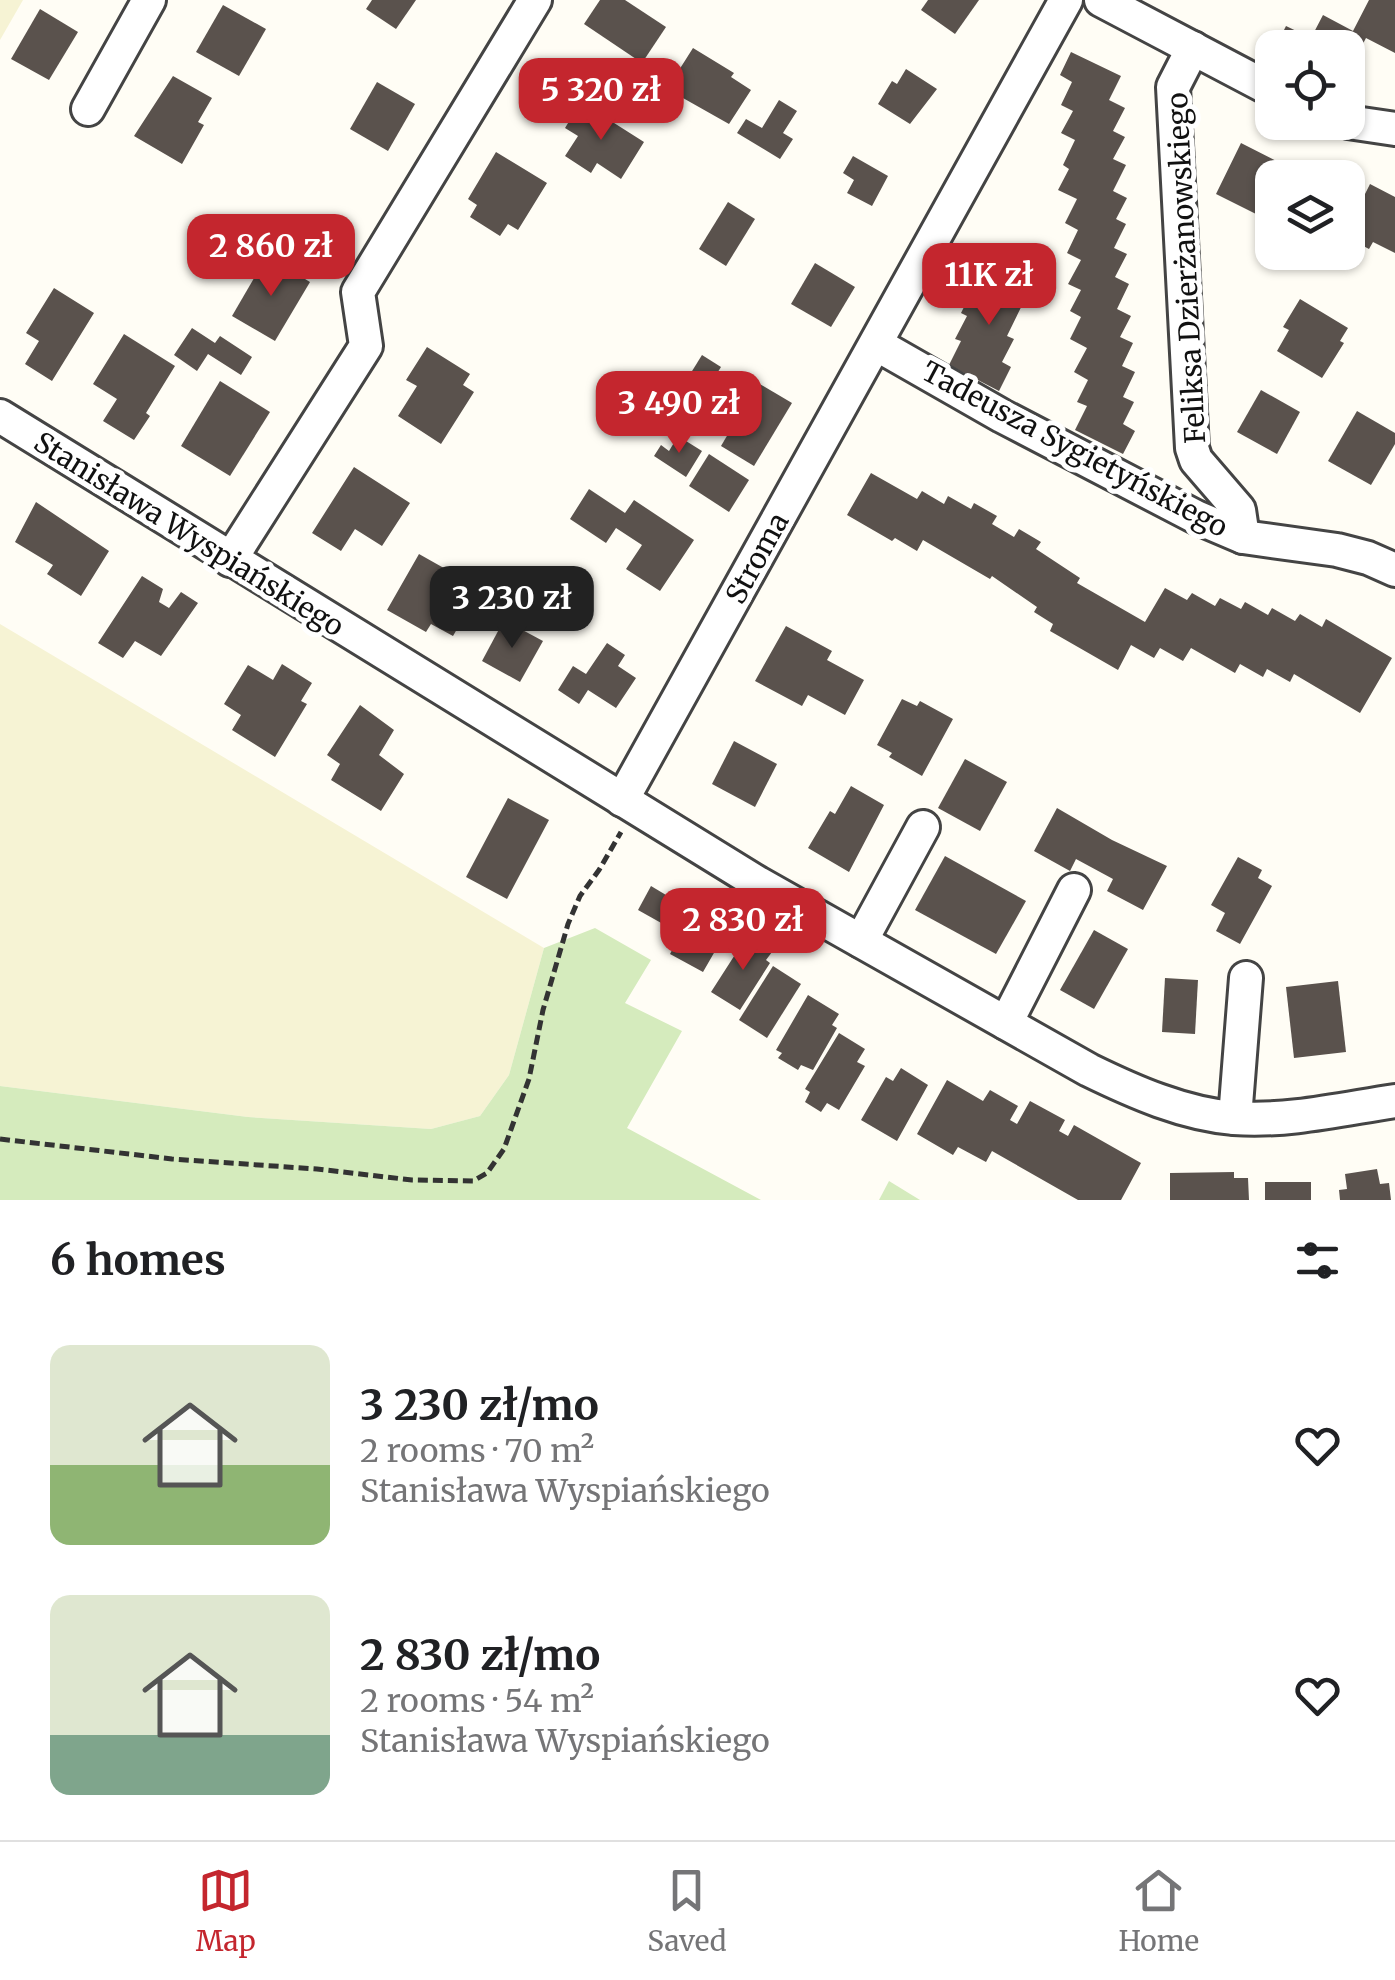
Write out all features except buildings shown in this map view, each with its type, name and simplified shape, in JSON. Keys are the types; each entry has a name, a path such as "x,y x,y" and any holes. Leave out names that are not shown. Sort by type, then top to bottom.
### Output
{"street":[{"path":"88,108 148,0"},
{"path":"230,560 366,346 358,292 536,0"},
{"name":"Stroma","path":"629,805 1066,0"},
{"path":"1101,0 1255,81"},
{"name":"Feliksa Dzierżanowskiego","path":"1194,48 1173,87 1192,448 1196,460 1238,510 1243,536"},
{"path":"1365,125 1395,129"},
{"name":"Tadeusza Sygietyńskiego","path":"876,344 1002,416 1196,518 1243,536 1337,550 1395,570"},
{"name":"Stanisława Wyspiańskiego","path":"0,416 629,805 861,941 1133,1092 1234,1118 1274,1118 1395,1102"},
{"path":"861,941 923,827"},
{"path":"1006,1023 1074,890"},
{"path":"1234,1118 1246,978"}],"path":[{"path":"0,1138 172,1159 412,1180 473,1181 487,1173 504,1149 529,1079 555,964 580,896 600,870 629,805"}],"shaded area":[{"path":"0,0 23,0 0,40"},
{"path":"0,624 544,948 509,1075 480,1116 431,1129 248,1117 0,1086"}],"green space":[{"path":"595,928 651,960 625,1003 682,1031 627,1128 761,1200 0,1200 0,1086 248,1117 431,1129 480,1116 509,1075 544,948"},
{"path":"889,1181 920,1200 879,1200"}]}
